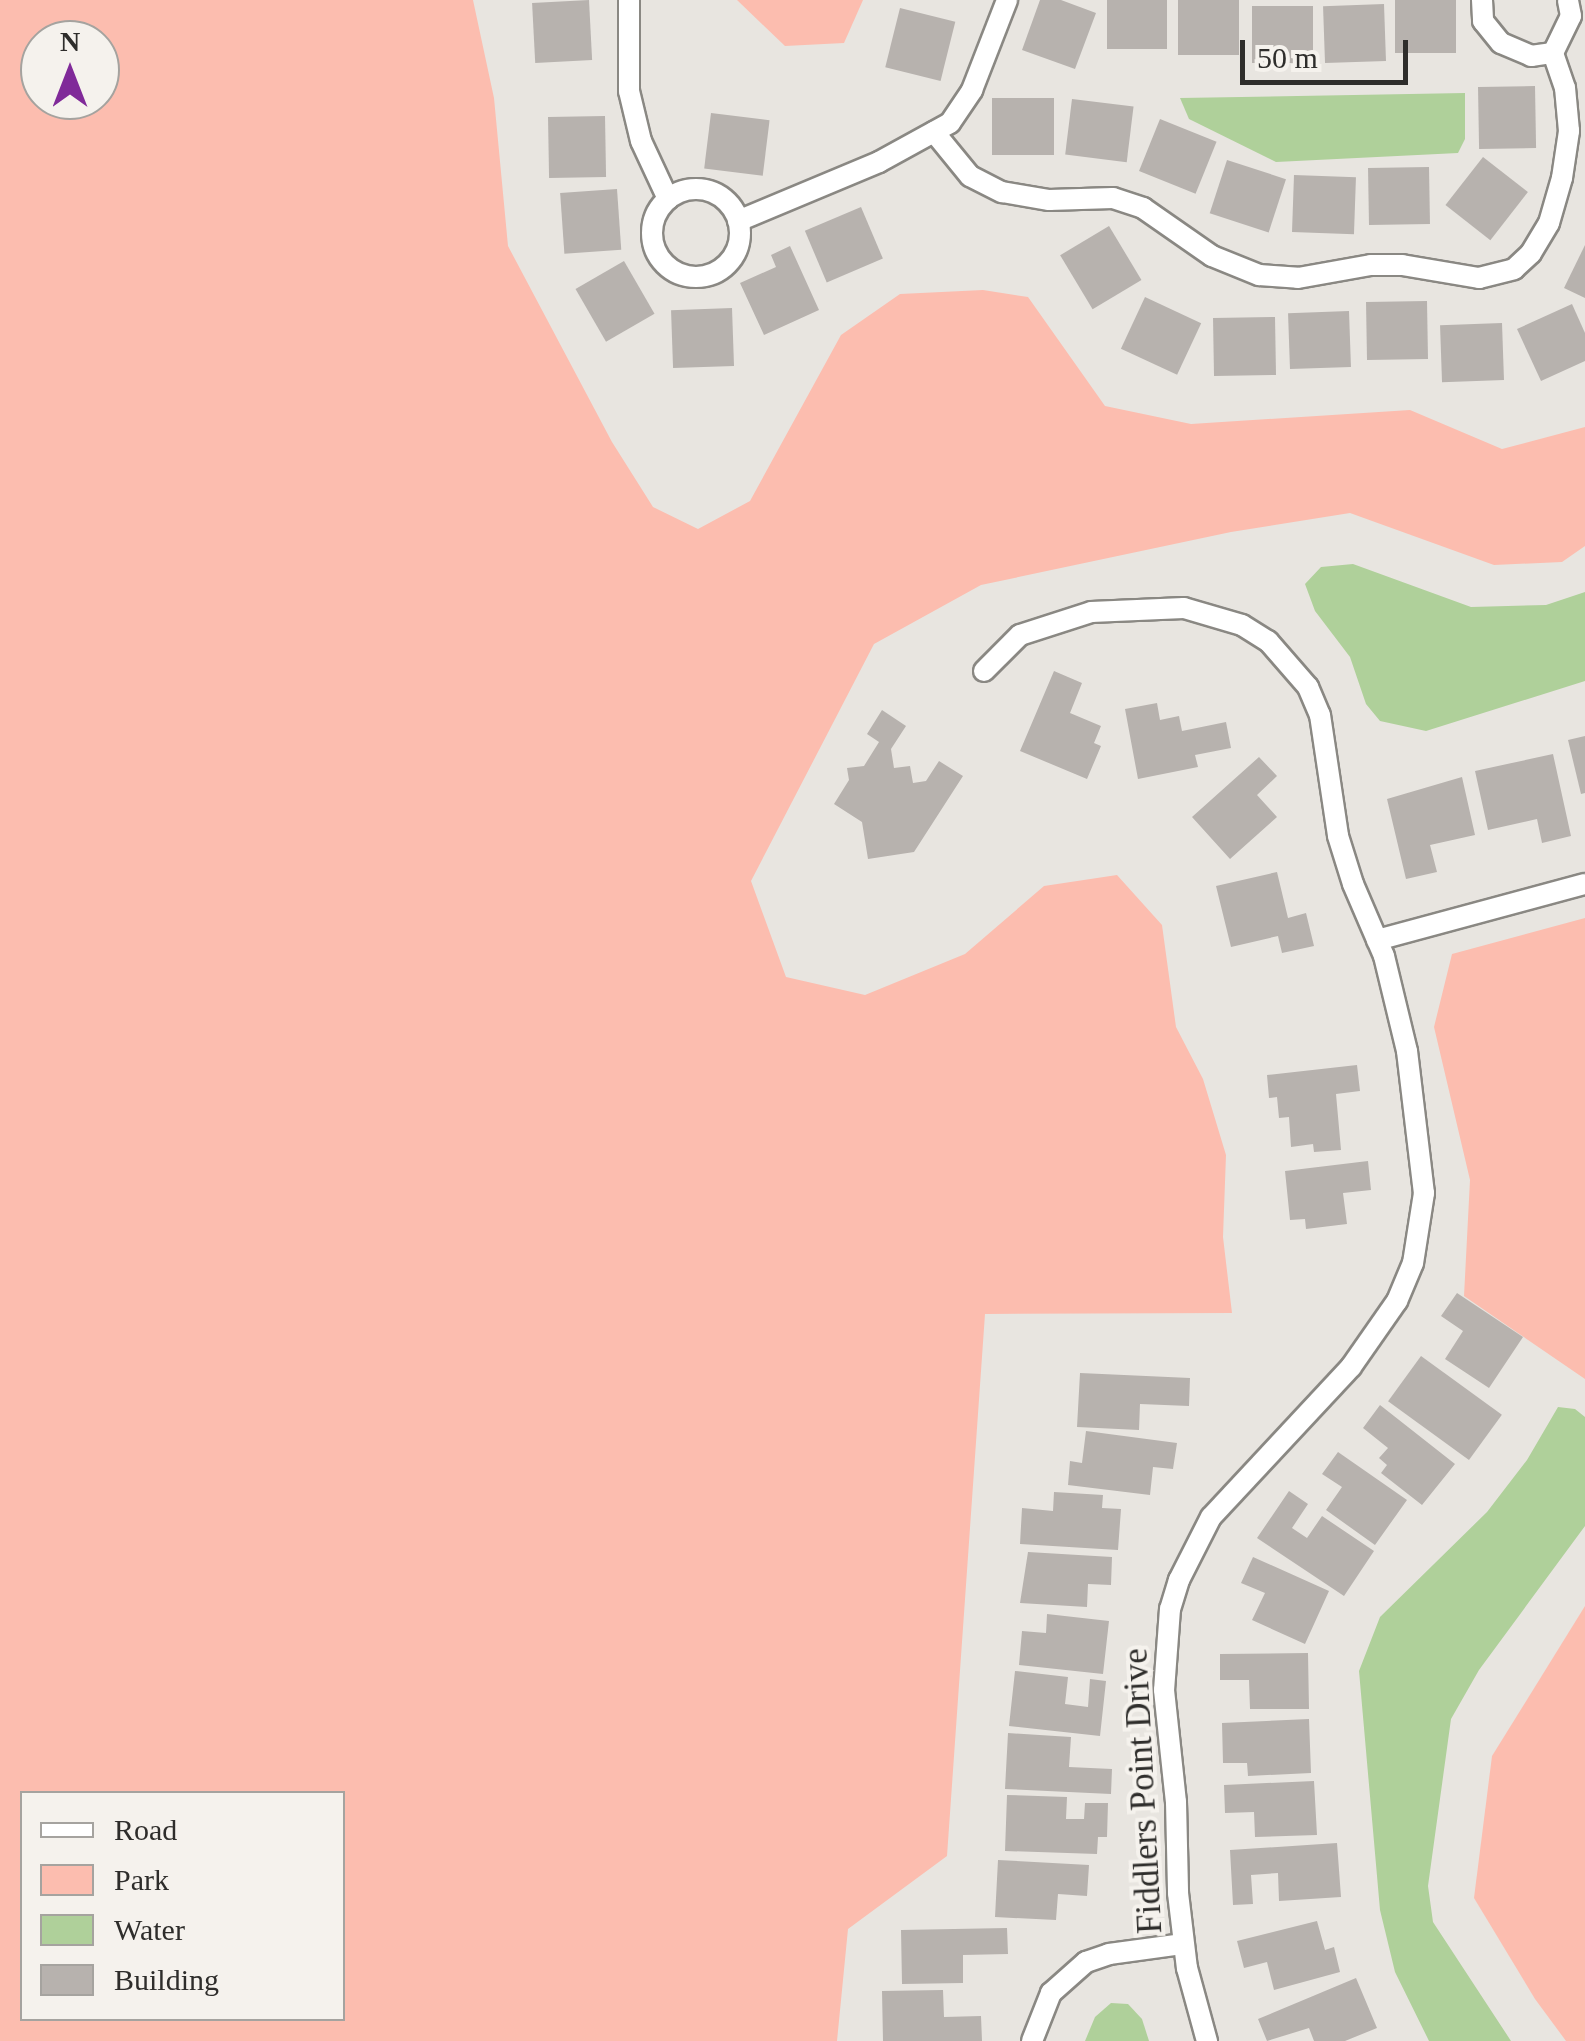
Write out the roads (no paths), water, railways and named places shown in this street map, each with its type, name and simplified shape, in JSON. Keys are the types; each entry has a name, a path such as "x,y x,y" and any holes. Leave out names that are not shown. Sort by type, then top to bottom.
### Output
{"street":[{"path":"628,0 630,91 641,141 668,199"},
{"path":"738,221 879,162 950,123 972,90 1007,0"},
{"path":"1482,0 1483,20 1502,43 1530,56 1553,53"},
{"path":"934,132 970,176 1002,192 1049,200 1113,198 1143,208 1212,256 1259,275 1298,278 1371,265 1402,265 1479,278 1514,269 1530,253 1549,222 1562,178 1569,130 1565,88 1553,53 1571,16 1568,0"},
{"path":"681,192 709,192 732,208 740,235 730,262 705,276 690,277 664,264 652,237 659,210 668,199 681,192"},
{"name":"Fiddlers Point Drive","path":"984,672 1020,635 1092,612 1184,608 1242,625 1268,641 1299,674 1320,715 1338,836 1396,995 1408,1051 1421,1152 1422,1223 1413,1263 1382,1327 1315,1407 1211,1516 1179,1580 1164,1649 1182,1944 1208,2041"},
{"path":"1378,940 1585,884"},
{"path":"1032,2041 1051,1992 1086,1962 1109,1954 1182,1944"}],"water":[{"path":"1465,93 1465,139 1458,153 1276,162 1189,119 1180,98"},
{"path":"1353,564 1471,607 1546,605 1585,592 1585,681 1426,731 1380,721 1366,704 1350,657 1315,611 1305,584 1321,567"},
{"path":"1558,1407 1575,1409 1585,1417 1585,1526 1479,1670 1451,1719 1428,1886 1433,1922 1511,2041 1429,2041 1395,1972 1380,1910 1359,1671 1380,1617 1487,1512 1527,1460"},
{"path":"1111,2003 1128,2004 1142,2019 1149,2041 1085,2041 1095,2017"}]}
